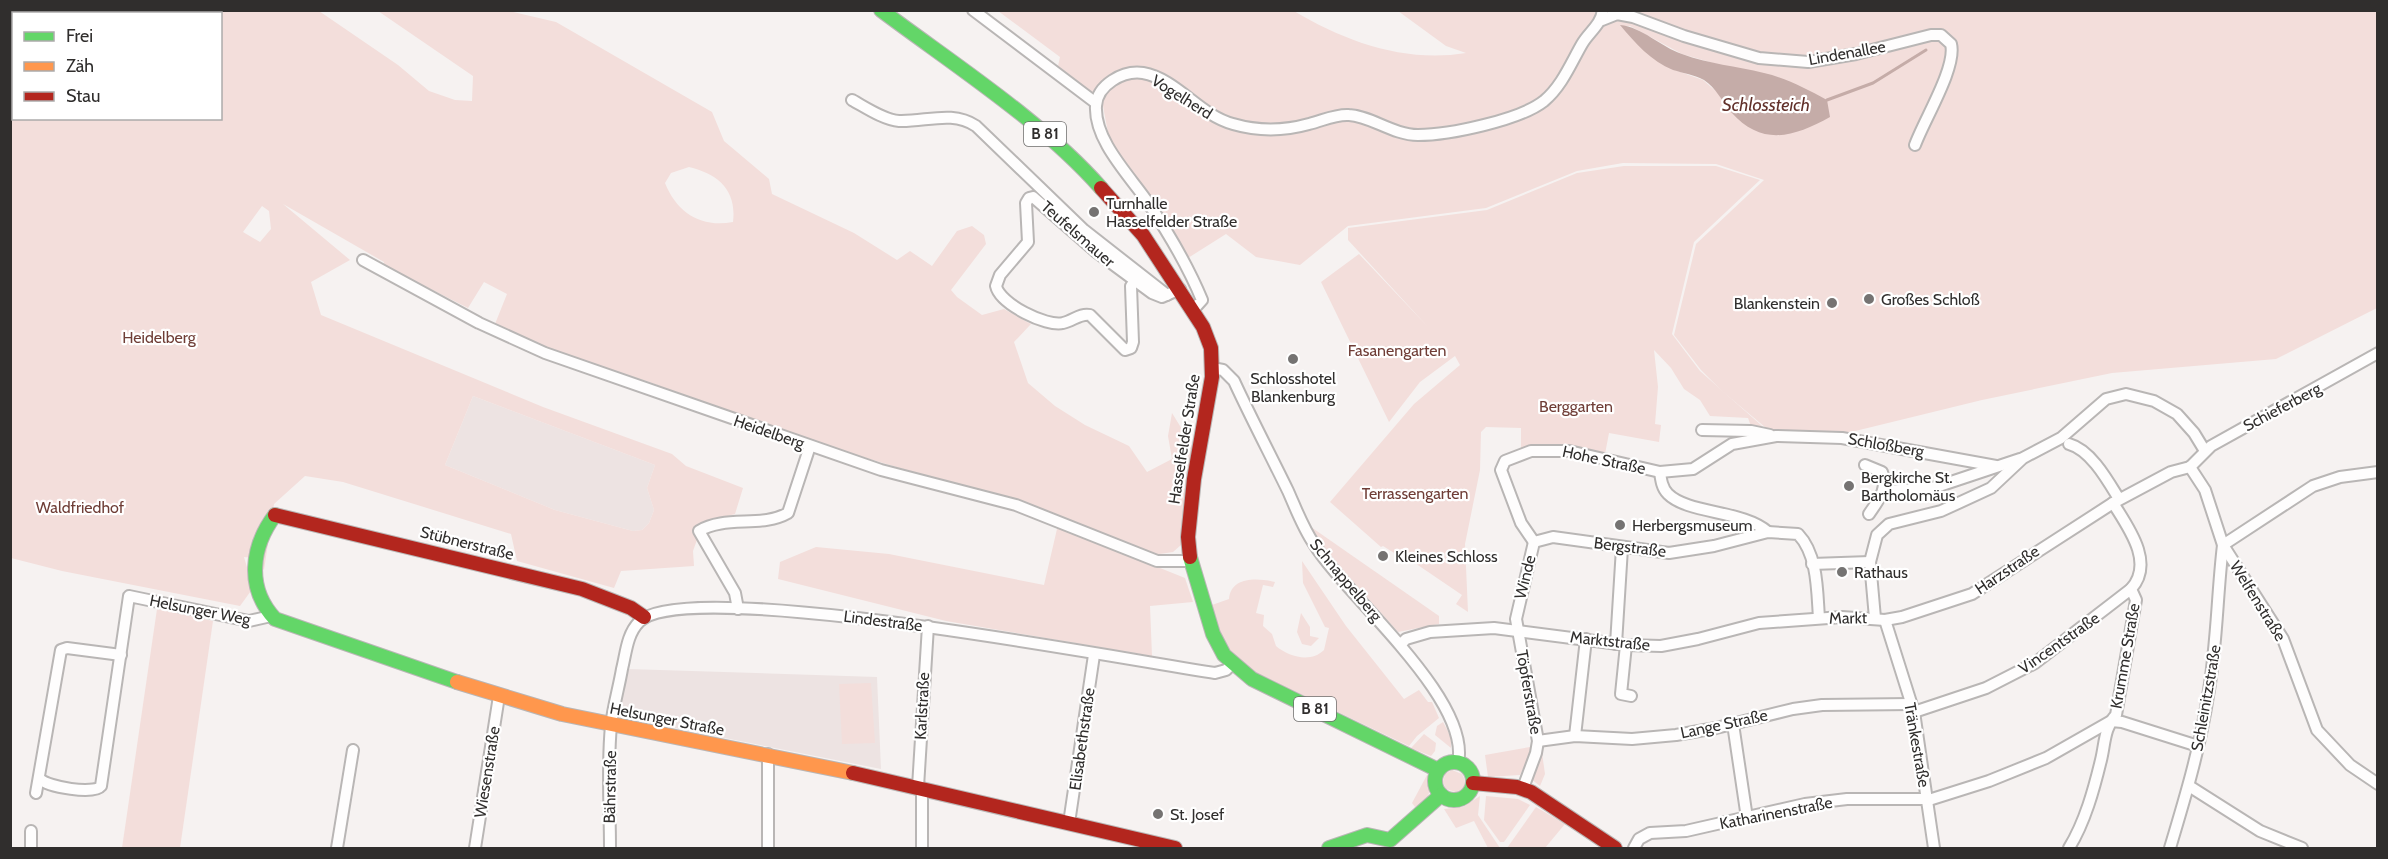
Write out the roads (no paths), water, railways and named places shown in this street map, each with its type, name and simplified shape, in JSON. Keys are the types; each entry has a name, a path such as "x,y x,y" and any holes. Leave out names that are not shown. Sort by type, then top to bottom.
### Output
{"main road":[{"name":"Hasselfelder Straße","path":"881,10 1069,154 1131,220 1193,310 1209,341 1212,368 1189,516 1190,561 1213,634 1232,664 1259,683 1438,770"},
{"name":"Stübnerstraße","path":"271,616 254,578 254,555 261,533 276,514 582,589 631,608 644,618"},
{"name":"Helsunger Straße","path":"271,616 278,622 499,696 611,726 768,754 920,787 1175,849"},
{"path":"1447,763 1458,763 1470,771 1473,783 1470,791 1461,799 1452,800 1441,795 1434,782 1438,770 1447,763"},
{"path":"1473,783 1522,788 1542,797 1615,849"},
{"path":"1329,849 1365,834 1381,835 1387,844 1441,795"}],"street":[{"path":"973,10 1096,103 1096,117 1101,133 1150,205 1194,281 1202,300 1193,310"},
{"name":"Lindenallee","path":"1602,15 1617,14 1633,17 1684,36 1749,55 1790,61 1808,62 1856,54 1923,36 1941,35 1951,44 1950,67 1924,119 1915,145"},
{"name":"Vogelherd","path":"1096,103 1102,90 1117,77 1131,72 1144,73 1175,89 1216,118 1244,127 1291,128 1349,115 1395,131 1416,135 1435,134 1520,113 1544,101 1566,74 1582,44 1602,15"},
{"path":"852,100 894,120 965,119 976,126 1084,231 1167,296 1180,289"},
{"name":"Teufelsmauer","path":"1135,281 1131,286 1133,342 1131,348 1125,350 1090,315 1085,314 1065,323 1054,323 1013,308 1001,297 996,286 1000,275 1028,242 1029,217 1026,203 1029,198 1033,197 1059,221 1135,281 1158,297 1167,296"},
{"name":"Heidelberg","path":"363,260 479,323 545,353 810,446 931,485 1016,505 1158,561 1190,561"},
{"name":"Schieferberg","path":"2190,467 2205,451 2378,353"},
{"name":"Schnappelberg","path":"1212,368 1223,370 1234,381 1315,547 1401,644 1427,681 1454,726 1460,746 1458,763"},
{"path":"1812,564 1870,562 1877,535 1889,524 1941,511 1991,488 2024,458 2061,438 2106,399 2126,394 2154,401 2177,414 2194,433 2205,451"},
{"name":"Schloßberg","path":"1702,430 1842,438 1996,466"},
{"name":"Schloßberg","path":"1703,464 1732,444 1776,436"},
{"path":"2070,444 2076,446 2094,463 2116,501"},
{"path":"738,609 735,593 699,531 712,525 775,518 788,513 810,446"},
{"name":"Hohe Straße","path":"1505,461 1532,451 1569,451 1660,472 1693,469 1703,464"},
{"path":"1884,492 1933,488 2024,458"},
{"name":"Winde","path":"1505,461 1501,470 1508,491 1527,535 1534,542 1518,605 1517,630"},
{"path":"1865,465 1882,472 1886,484 1884,492 1869,514"},
{"name":"Harzstraße","path":"1880,619 1972,594 2116,501 2170,472 2190,467"},
{"name":"Welfenstraße","path":"2190,467 2205,490 2223,545 2283,639 2317,730 2350,765 2378,784"},
{"path":"1660,472 1665,491 1674,498 1762,526 1768,532"},
{"path":"2223,545 2313,486 2340,477 2378,472"},
{"name":"Krumme Straße","path":"2069,849 2081,825 2110,721 2116,716 2136,600 2132,590 2140,580 2142,573 2139,554 2116,501"},
{"name":"Bergstraße","path":"1534,542 1553,537 1651,552 1685,552 1768,532 1798,534 1809,548 1812,564"},
{"name":"Schleinitzstraße","path":"2170,849 2189,786 2198,746 2216,638 2223,545"},
{"path":"1622,548 1621,694 1631,696"},
{"name":"Markt","path":"1812,564 1819,618 1880,619 1870,562"},
{"name":"Vincentstraße","path":"1912,708 1986,688 2026,668 2132,590"},
{"name":"Helsunger Weg","path":"121,655 129,596 249,621 271,616"},
{"name":"Lindestraße","path":"644,618 682,609 738,609 836,615 928,626 1215,674 1226,670 1232,664"},
{"path":"611,726 628,639 644,618"},
{"name":"Marktstraße","path":"1401,644 1406,639 1430,632 1517,630 1621,644 1670,645 1740,627 1819,618"},
{"name":"Tränkestraße","path":"1880,619 1912,708 1934,849"},
{"name":"Karlstraße","path":"922,849 920,787 928,626"},
{"name":"Töpferstraße","path":"1517,630 1538,741 1536,753 1522,788"},
{"path":"1575,736 1586,639"},
{"path":"36,793 61,650 67,648 121,655 101,786 92,791 48,784 40,779"},
{"name":"Elisabethstraße","path":"1069,823 1094,655"},
{"name":"Wiesenstraße","path":"476,849 499,696"},
{"name":"Lange Straße","path":"1538,741 1575,736 1632,739 1676,735 1793,709 1822,705 1912,708"},
{"path":"2110,721 2198,746"},
{"name":"Katharinenstraße","path":"1637,844 1650,833 1686,831 1805,804 1841,800 1927,800 1989,781 2046,758 2110,721"},
{"path":"1732,724 1747,818"},
{"name":"Bährstraße","path":"610,849 611,726"},
{"path":"338,849 353,750"},
{"path":"768,754 768,849"},
{"path":"2189,786 2260,831 2302,849"},
{"path":"31,831 31,849"}],"water":[{"name":"Schlossteich","path":"1620,25 1636,29 1682,54 1772,75 1796,84 1827,100 1830,117 1804,130 1791,133 1766,134 1754,130 1731,112 1708,83 1658,62"}],"waterway":[{"path":"1827,100 1873,83 1926,50"}],"place":[{"name":"Turnhalle Hasselfelder Straße","path":"1094,212"},
{"name":"Großes Schloß","path":"1869,299"},
{"name":"Blankenstein","path":"1832,303"},
{"name":"Schlosshotel Blankenburg","path":"1293,359"},
{"name":"Bergkirche St. Bartholomäus","path":"1849,486"},
{"name":"Herbergsmuseum","path":"1620,525"},
{"name":"Kleines Schloss","path":"1383,556"},
{"name":"Rathaus","path":"1842,572"},
{"name":"St. Josef","path":"1158,814"}],"park label":[{"name":"Fasanengarten","path":"1397,350"},
{"name":"Berggarten","path":"1576,406"},
{"name":"Terrassengarten","path":"1415,493"},
{"name":"Waldfriedhof","path":"80,507"}]}
